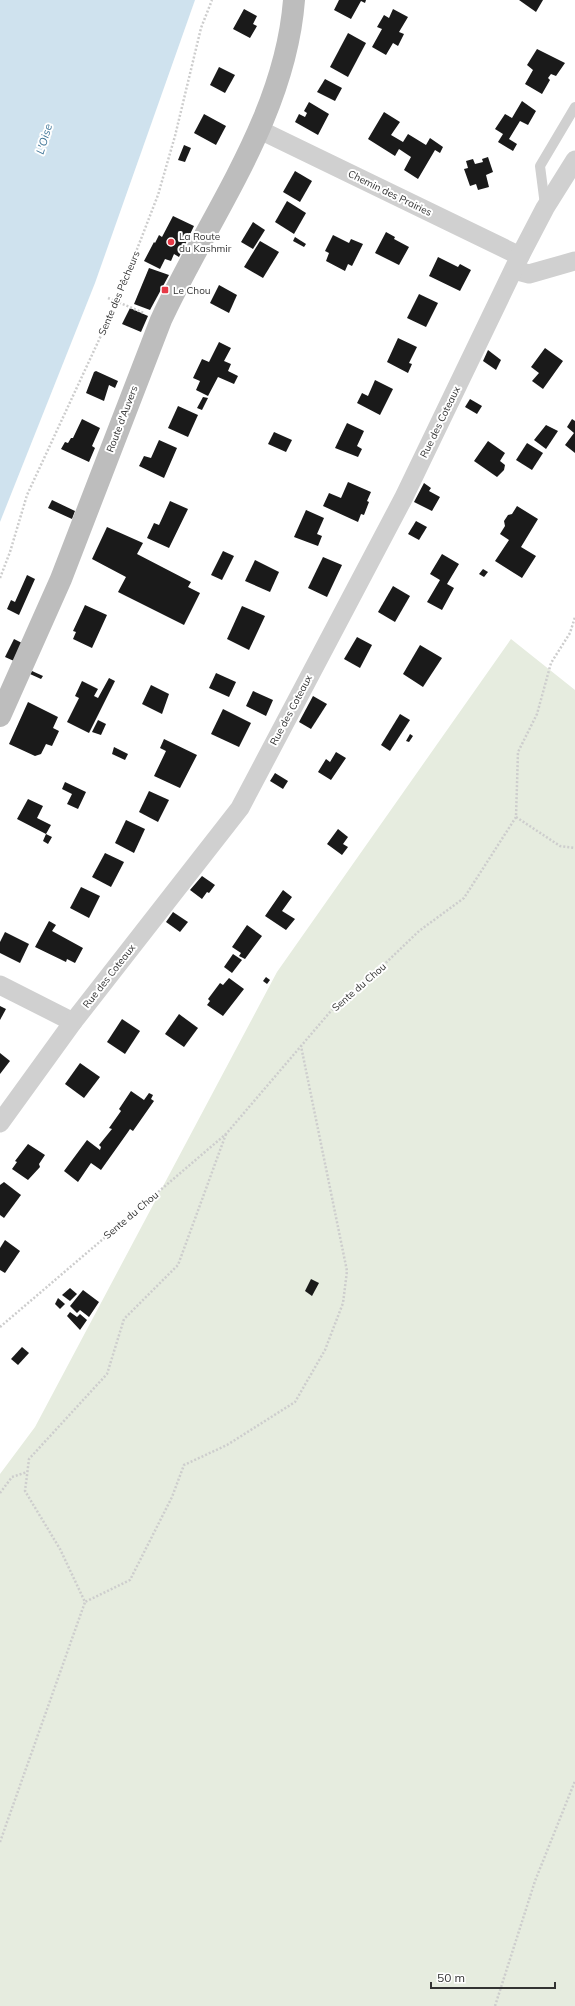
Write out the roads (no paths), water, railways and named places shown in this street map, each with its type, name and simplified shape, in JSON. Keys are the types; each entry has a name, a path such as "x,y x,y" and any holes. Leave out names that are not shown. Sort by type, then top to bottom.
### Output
{"main road":[{"name":"Route d'Auvers","path":"0,716 61,579 161,320 176,288 260,130 272,97 284,55 294,0"}],"street":[{"name":"Chemin des Prairies","path":"260,130 517,263 529,274 575,261"},
{"name":"Rue des Coteaux","path":"0,1124 73,1022 240,808 403,499 545,208 575,160"},
{"path":"0,985 73,1022"}],"lane":[{"path":"545,208 540,166 575,108"}],"water":[{"name":"L'Oise","path":"0,0 195,0 95,283 0,522"}],"place":[{"name":"La Route du Kashmir","path":"171,242"},
{"name":"Le Chou","path":"165,290"}]}
